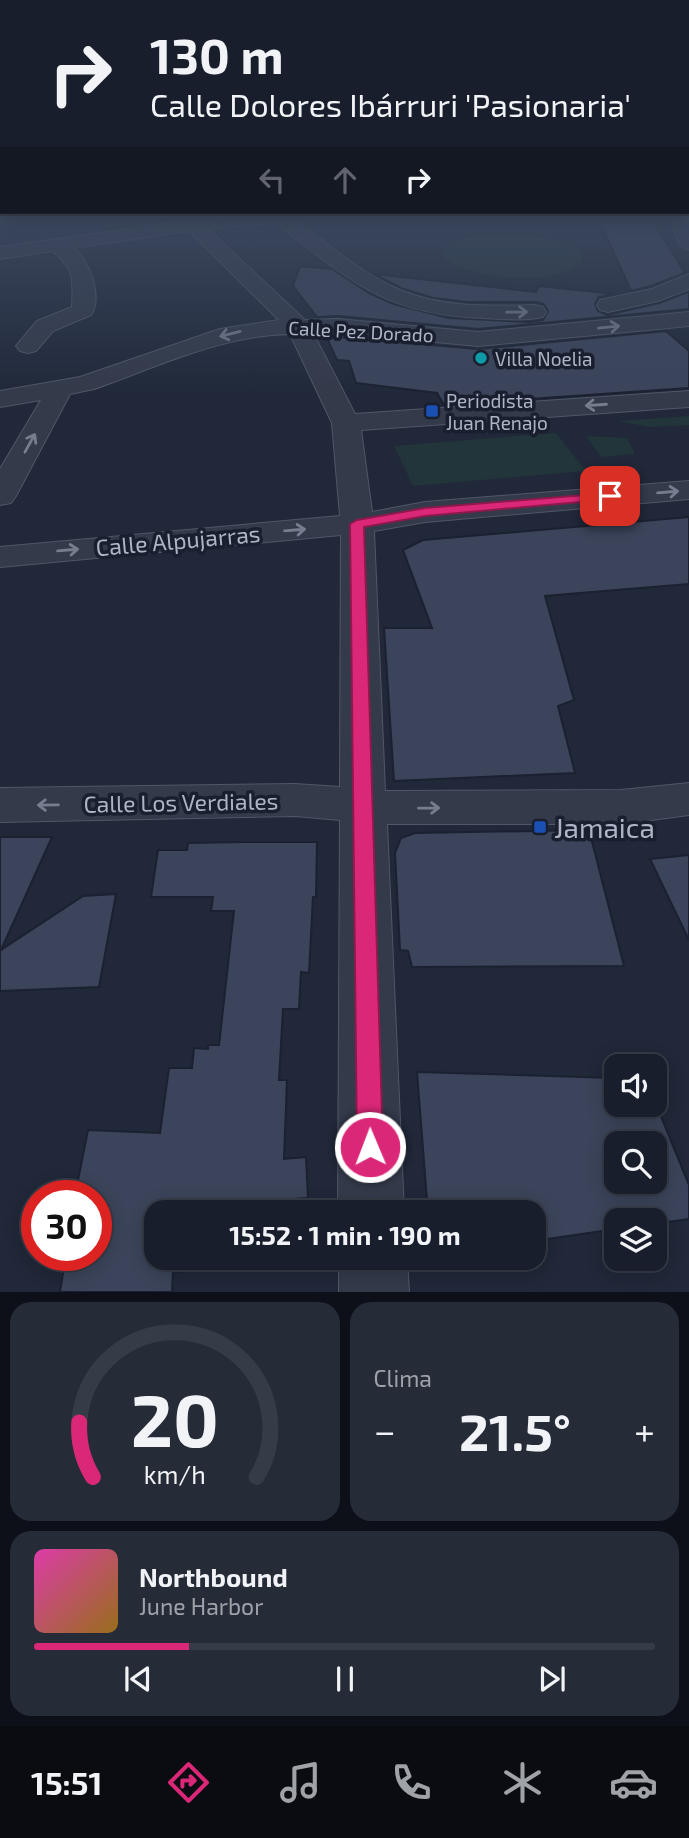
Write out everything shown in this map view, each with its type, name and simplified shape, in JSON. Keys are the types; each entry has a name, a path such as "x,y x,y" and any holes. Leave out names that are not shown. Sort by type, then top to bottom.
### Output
{"street":[{"path":"28,346 45,326 83,310 81,274"},
{"path":"244,274 297,325 346,423 357,524 371,1200"},
{"path":"357,274 376,288 403,299 473,311 554,310"},
{"path":"586,307 653,297 676,289 689,280"},
{"name":"Calle Pez Dorado","path":"0,399 59,391 85,384 228,334 297,325 478,339 688,320"},
{"path":"0,496 59,391"},
{"path":"346,423 689,399"},
{"name":"Calle Alpujarras","path":"0,557 357,524 425,512 689,490"},
{"name":"Calle Los Verdiales","path":"0,805 295,800 403,808 621,807 689,800"},
{"path":"373,1270 374,1292"}],"green space":[{"path":"488,274 557,274 535,278"},
{"path":"689,416 689,425 650,427 617,421"},
{"path":"556,433 586,471 413,486 394,446"},
{"path":"586,436 627,438 635,454 601,457"}],"building":[{"path":"297,274 340,274 369,293 393,304 449,318 529,322 543,320 548,311 544,304 536,302 467,302 433,298 401,288 375,274 536,292 539,286 615,294 599,297 595,304 598,311 607,315 659,303 689,292 689,309 478,329 338,316 317,317 293,286"},
{"path":"623,274 682,274 651,286 631,291"},
{"path":"666,331 689,351 689,388 444,405 437,393 356,383 349,361 337,360 326,336 478,349"},
{"path":"689,517 689,584 545,596 574,700 558,706 575,773 394,781 384,628 432,628 403,550 423,540"},
{"path":"589,830 624,966 412,967 408,951 400,950 395,853 401,838 415,833"},
{"path":"0,837 52,837 1,950 83,896 116,894 99,987 0,991"},
{"path":"317,842 316,897 313,897 309,973 301,972 299,1009 283,1009 279,1080 287,1080 284,1159 306,1157 308,1198 144,1200 144,1270 201,1270 173,1272 172,1292 60,1292 63,1271 112,1271 112,1180 78,1180 88,1130 160,1133 169,1068 192,1068 194,1048 208,1049 208,1045 219,1045 234,911 211,911 213,897 151,897 158,850 187,850 188,843"},
{"path":"689,855 689,940 650,859"},
{"path":"417,1072 604,1078 604,1117 661,1117 689,1185 689,1219 667,1222 667,1208 604,1208 604,1231 546,1239 546,1200 427,1200"}],"place":[{"name":"Villa Noelia","path":"481,358"},
{"name":"Periodista Juan Renajo","path":"432,411"},
{"name":"Jamaica","path":"540,827"}],"route":[{"path":"370,1147 357,524 425,512 610,496"}]}
